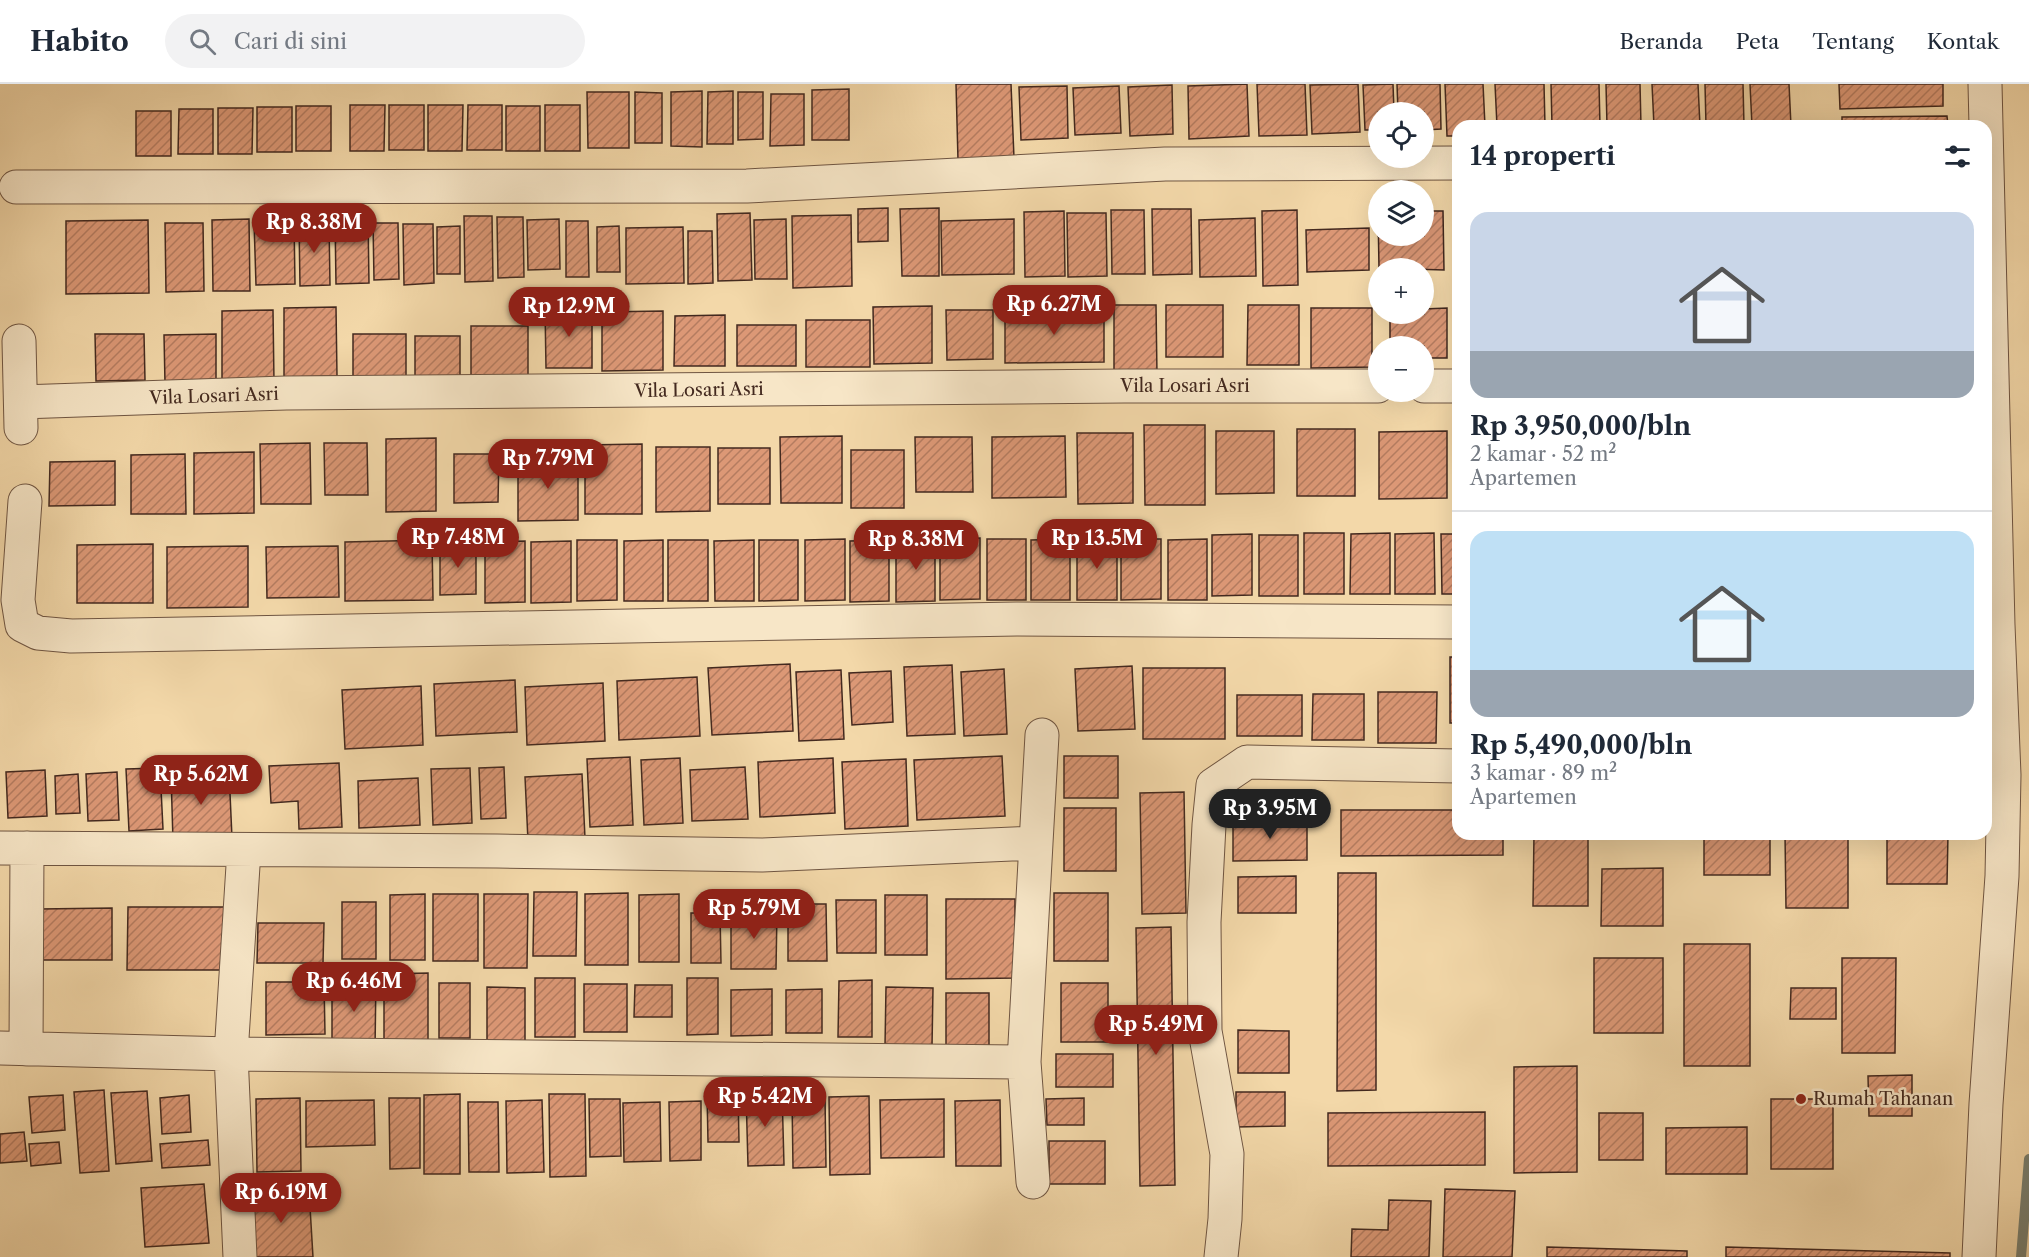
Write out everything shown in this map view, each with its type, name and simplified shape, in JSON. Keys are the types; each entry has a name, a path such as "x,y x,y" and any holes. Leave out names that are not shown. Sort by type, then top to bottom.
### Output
{"street":[{"path":"1985,84 1986,120"},
{"path":"16,187 747,186 1166,164 1452,163"},
{"name":"Vila Losari Asri","path":"20,341 21,415 322,393 1368,386"},
{"path":"1434,386 1452,386"},
{"path":"25,501 18,600 22,625 38,633 60,635 1017,620 1452,622"},
{"path":"1979,1257 1986,1104 2002,876 1995,775 1992,625"},
{"path":"1033,1182 1024,1062 1042,735"},
{"path":"1221,1257 1227,1154 1205,1031 1204,922 1209,825 1214,785 1246,762 1452,766"},
{"path":"1024,1062 231,1054 13,1049 14,848 762,855 1036,843"},
{"path":"240,1257 231,1054 244,850"}],"building":[{"path":"956,84 1011,84 1014,158 958,160"},
{"path":"1247,84 1249,136 1189,139 1188,86"},
{"path":"1257,84 1305,84 1307,135 1259,136"},
{"path":"1358,84 1360,132 1312,134 1310,85"},
{"path":"1393,84 1394,102 1368,102 1368,130 1365,130 1363,85"},
{"path":"1397,84 1440,84 1441,129 1434,129 1434,102 1398,102"},
{"path":"1445,84 1483,84 1485,120 1452,120 1452,136 1447,136"},
{"path":"1495,84 1544,84 1545,120 1497,120"},
{"path":"1551,84 1599,84 1600,120 1552,120"},
{"path":"1606,84 1640,84 1641,120 1607,120"},
{"path":"1652,84 1698,84 1700,120 1654,120"},
{"path":"1705,84 1743,84 1744,120 1706,120"},
{"path":"1750,84 1789,84 1791,120 1752,120"},
{"path":"1839,84 1943,84 1943,106 1840,109"},
{"path":"1172,85 1173,134 1130,136 1128,87"},
{"path":"1067,86 1068,138 1021,140 1019,87"},
{"path":"1119,86 1121,133 1075,135 1073,88"},
{"path":"849,89 849,140 812,140 812,90"},
{"path":"702,91 702,147 671,146 671,92"},
{"path":"733,91 733,144 707,144 708,92"},
{"path":"587,92 629,92 629,148 588,148"},
{"path":"635,92 662,93 662,143 635,143"},
{"path":"738,92 763,92 763,139 738,140"},
{"path":"771,94 804,94 804,145 770,146"},
{"path":"350,105 385,105 384,151 350,151"},
{"path":"389,105 424,105 424,150 389,150"},
{"path":"428,105 463,105 462,151 428,151"},
{"path":"468,105 502,105 502,150 467,150"},
{"path":"545,105 580,105 580,151 545,151"},
{"path":"296,106 331,106 331,151 296,151"},
{"path":"506,106 540,106 540,151 506,151"},
{"path":"257,107 292,107 292,152 257,152"},
{"path":"218,108 253,108 252,154 218,154"},
{"path":"179,109 213,109 213,154 178,154"},
{"path":"136,111 171,111 171,156 136,156"},
{"path":"1947,116 1947,120 1842,120 1842,117"},
{"path":"888,208 888,241 858,242 858,209"},
{"path":"939,208 939,276 902,276 900,209"},
{"path":"1152,209 1191,209 1192,274 1153,275"},
{"path":"1111,210 1144,210 1145,274 1112,274"},
{"path":"1297,210 1298,285 1263,286 1262,211"},
{"path":"1064,211 1065,276 1025,277 1024,212"},
{"path":"1434,211 1443,211 1444,270 1434,270 1434,258 1379,258 1378,246 1434,246"},
{"path":"750,213 752,280 718,281 717,214"},
{"path":"1067,213 1106,213 1107,276 1068,277"},
{"path":"851,215 852,286 793,288 792,216"},
{"path":"464,216 492,216 493,281 465,282"},
{"path":"497,217 523,217 524,277 498,278"},
{"path":"335,218 368,218 369,283 336,284"},
{"path":"1255,218 1256,276 1200,277 1199,220"},
{"path":"249,219 250,291 213,291 212,220"},
{"path":"559,219 560,269 528,270 527,220"},
{"path":"786,219 787,279 755,279 754,220"},
{"path":"1014,219 1014,274 942,275 941,221"},
{"path":"148,220 149,293 66,294 66,221"},
{"path":"294,220 295,284 256,285 254,221"},
{"path":"566,221 588,221 589,277 566,277"},
{"path":"165,223 203,223 204,291 166,292"},
{"path":"299,223 329,223 330,285 300,286"},
{"path":"373,223 398,223 399,279 374,280"},
{"path":"403,224 433,224 434,283 404,285"},
{"path":"460,226 460,274 437,274 437,227"},
{"path":"619,226 620,272 597,272 597,227"},
{"path":"683,227 684,283 626,284 626,228"},
{"path":"1368,228 1368,270 1307,272 1306,230"},
{"path":"688,231 712,231 713,283 688,284"},
{"path":"1114,305 1156,305 1157,375 1114,376"},
{"path":"1166,305 1223,305 1223,357 1166,357"},
{"path":"1248,305 1299,305 1299,365 1247,365"},
{"path":"932,306 932,363 874,364 873,307"},
{"path":"336,307 337,376 284,377 284,308"},
{"path":"592,307 592,368 546,368 545,308"},
{"path":"1311,308 1368,308 1368,324 1372,324 1372,336 1368,336 1368,367 1311,368"},
{"path":"1447,308 1447,358 1434,358 1434,336 1390,336 1390,324 1434,324 1434,309"},
{"path":"1005,309 1104,309 1104,362 1005,363"},
{"path":"273,310 274,382 222,383 222,311"},
{"path":"946,310 993,310 993,359 947,360"},
{"path":"663,311 663,370 602,371 602,312"},
{"path":"725,315 725,366 674,366 675,316"},
{"path":"806,320 870,320 870,367 806,367"},
{"path":"737,325 796,325 796,366 737,366"},
{"path":"471,326 528,326 528,377 471,377"},
{"path":"95,334 144,334 145,380 96,381"},
{"path":"216,334 216,383 165,383 164,335"},
{"path":"353,334 406,334 406,382 353,382"},
{"path":"415,336 460,336 460,376 415,377"},
{"path":"1144,425 1205,425 1205,505 1145,505"},
{"path":"1297,429 1355,429 1355,496 1297,496"},
{"path":"1216,431 1274,431 1274,493 1216,494"},
{"path":"1447,431 1447,498 1379,499 1379,432"},
{"path":"1077,433 1133,433 1133,503 1078,504"},
{"path":"842,436 842,503 781,503 780,437"},
{"path":"1065,436 1066,497 992,498 992,437"},
{"path":"915,437 972,437 973,492 916,492"},
{"path":"436,438 436,511 386,512 386,439"},
{"path":"310,443 311,504 261,504 260,444"},
{"path":"324,443 367,443 368,495 325,495"},
{"path":"642,444 642,514 585,514 585,445"},
{"path":"656,447 710,447 710,511 656,512"},
{"path":"718,448 770,448 770,504 718,504"},
{"path":"851,450 904,450 904,508 851,508"},
{"path":"254,452 254,513 194,514 194,453"},
{"path":"185,454 186,514 131,514 131,455"},
{"path":"454,454 499,454 498,502 454,503"},
{"path":"578,460 578,520 518,521 518,461"},
{"path":"115,461 115,505 49,506 50,462"},
{"path":"1304,533 1344,533 1344,594 1304,594"},
{"path":"1390,533 1390,594 1350,594 1351,534"},
{"path":"1434,533 1435,594 1395,594 1395,534"},
{"path":"1252,534 1252,595 1212,596 1212,535"},
{"path":"1441,534 1452,534 1452,594 1442,594"},
{"path":"1259,535 1298,535 1298,596 1259,596"},
{"path":"980,538 980,599 940,600 940,539"},
{"path":"845,539 845,600 805,601 805,540"},
{"path":"987,539 1026,539 1026,600 987,600"},
{"path":"1070,539 1070,600 1031,600 1031,540"},
{"path":"1121,539 1161,539 1161,599 1121,600"},
{"path":"1207,539 1207,600 1168,600 1168,540"},
{"path":"432,540 433,600 345,601 345,542"},
{"path":"577,540 617,540 617,600 577,601"},
{"path":"663,540 663,601 624,601 624,541"},
{"path":"668,540 708,540 708,601 668,601"},
{"path":"754,540 754,601 715,601 714,541"},
{"path":"759,540 798,540 798,600 759,601"},
{"path":"889,540 889,601 850,602 850,541"},
{"path":"935,540 935,601 896,602 896,541"},
{"path":"1077,540 1117,540 1117,600 1077,600"},
{"path":"525,541 525,602 485,603 485,542"},
{"path":"571,541 571,602 531,603 531,542"},
{"path":"153,544 153,603 77,603 77,545"},
{"path":"440,544 476,544 476,594 440,595"},
{"path":"248,546 248,607 167,608 167,547"},
{"path":"338,546 339,597 267,598 266,547"},
{"path":"1450,657 1452,657 1452,723 1450,723"},
{"path":"790,664 793,731 712,735 708,668"},
{"path":"952,665 955,734 907,736 904,667"},
{"path":"1132,666 1135,729 1078,731 1075,669"},
{"path":"1143,668 1225,668 1225,739 1143,739"},
{"path":"1004,669 1007,734 964,736 961,672"},
{"path":"841,670 844,739 799,741 796,672"},
{"path":"891,671 893,722 852,725 849,673"},
{"path":"697,677 700,736 619,740 617,681"},
{"path":"515,680 517,732 436,736 434,684"},
{"path":"603,683 605,741 527,745 525,687"},
{"path":"421,686 423,745 345,749 342,690"},
{"path":"1378,692 1437,692 1436,743 1378,743"},
{"path":"1313,694 1364,694 1364,740 1312,740"},
{"path":"1237,695 1302,695 1302,736 1237,736"},
{"path":"1002,756 1005,816 917,820 914,760"},
{"path":"1064,756 1118,756 1118,798 1064,798"},
{"path":"630,757 633,825 590,827 587,759"},
{"path":"680,758 683,823 644,825 641,760"},
{"path":"833,758 835,813 760,817 758,762"},
{"path":"906,759 908,826 845,829 842,762"},
{"path":"339,763 342,827 299,829 298,801 271,803 269,766"},
{"path":"504,767 506,818 481,819 479,768"},
{"path":"745,767 748,819 692,821 690,770"},
{"path":"160,768 163,829 129,831 126,769"},
{"path":"470,768 472,823 433,825 431,769"},
{"path":"45,770 47,816 8,818 6,772"},
{"path":"229,771 232,838 173,841 171,774"},
{"path":"117,772 119,820 88,821 86,774"},
{"path":"78,774 80,813 56,814 55,776"},
{"path":"582,774 585,838 528,841 525,777"},
{"path":"418,778 420,825 359,828 358,781"},
{"path":"1184,792 1186,913 1142,914 1140,793"},
{"path":"1064,808 1116,808 1116,871 1064,871"},
{"path":"1341,810 1452,810 1452,840 1503,840 1503,855 1341,856"},
{"path":"1233,820 1307,820 1307,860 1233,861"},
{"path":"1534,840 1588,840 1588,906 1533,906"},
{"path":"1704,840 1770,840 1770,875 1704,875"},
{"path":"1785,840 1848,840 1848,908 1786,908"},
{"path":"1887,840 1948,840 1947,884 1887,884"},
{"path":"1663,868 1663,926 1601,926 1602,869"},
{"path":"1338,873 1376,873 1376,1090 1337,1091"},
{"path":"1296,876 1296,913 1238,913 1238,877"},
{"path":"534,892 577,892 576,956 533,956"},
{"path":"628,893 628,965 585,965 585,894"},
{"path":"1054,893 1108,893 1108,961 1054,961"},
{"path":"425,894 425,960 390,960 390,895"},
{"path":"433,894 478,894 478,961 433,961"},
{"path":"484,894 528,894 527,968 484,968"},
{"path":"679,894 679,962 639,962 639,895"},
{"path":"885,895 927,895 927,955 885,955"},
{"path":"946,899 1015,899 1015,978 946,979"},
{"path":"836,900 876,900 876,953 837,953"},
{"path":"342,902 376,902 376,959 342,959"},
{"path":"788,904 826,904 827,961 788,961"},
{"path":"128,907 235,907 234,970 127,970"},
{"path":"112,908 112,960 41,960 40,909"},
{"path":"731,912 777,912 776,969 731,969"},
{"path":"691,913 720,913 721,963 691,963"},
{"path":"258,923 324,923 323,963 257,963"},
{"path":"1171,927 1175,1185 1140,1186 1136,928"},
{"path":"1684,944 1750,944 1750,1066 1684,1066"},
{"path":"1594,958 1663,958 1663,1033 1594,1033"},
{"path":"1842,958 1896,958 1895,1053 1842,1053"},
{"path":"428,973 428,1047 384,1047 384,974"},
{"path":"332,976 376,976 375,1050 332,1050"},
{"path":"535,978 575,978 575,1037 535,1037"},
{"path":"687,978 718,978 718,1034 687,1035"},
{"path":"872,980 872,1037 838,1037 839,981"},
{"path":"266,982 324,982 325,1034 266,1035"},
{"path":"439,983 470,983 470,1038 439,1038"},
{"path":"1061,983 1108,983 1108,1042 1061,1042"},
{"path":"584,984 627,984 627,1032 584,1032"},
{"path":"635,985 672,985 672,1017 634,1017"},
{"path":"487,987 525,988 525,1041 487,1041"},
{"path":"886,987 933,988 932,1047 885,1046"},
{"path":"1791,988 1836,988 1836,1019 1790,1019"},
{"path":"772,989 772,1035 731,1036 731,990"},
{"path":"822,989 822,1033 786,1033 786,990"},
{"path":"946,993 989,993 989,1047 946,1047"},
{"path":"1238,1030 1289,1031 1289,1073 1238,1073"},
{"path":"1056,1054 1113,1054 1113,1087 1056,1087"},
{"path":"1577,1066 1577,1172 1514,1173 1514,1067"},
{"path":"1912,1075 1912,1116 1869,1116 1868,1076"},
{"path":"104,1090 109,1171 80,1173 74,1092"},
{"path":"147,1091 152,1161 116,1164 111,1093"},
{"path":"738,1091 739,1142 708,1142 707,1092"},
{"path":"782,1091 784,1165 748,1166 746,1092"},
{"path":"1236,1092 1285,1092 1285,1126 1236,1127"},
{"path":"460,1094 460,1174 424,1174 424,1095"},
{"path":"549,1094 585,1094 586,1176 550,1177"},
{"path":"63,1095 65,1130 32,1133 29,1097"},
{"path":"189,1095 191,1132 162,1134 160,1098"},
{"path":"825,1096 826,1167 793,1168 792,1097"},
{"path":"869,1096 870,1174 830,1175 829,1097"},
{"path":"300,1098 301,1171 257,1172 256,1099"},
{"path":"389,1098 420,1098 420,1168 390,1169"},
{"path":"1084,1098 1084,1125 1047,1125 1046,1099"},
{"path":"589,1099 620,1099 621,1156 590,1157"},
{"path":"944,1099 944,1157 881,1158 880,1100"},
{"path":"1771,1099 1833,1099 1833,1169 1771,1169"},
{"path":"374,1100 375,1145 306,1147 306,1101"},
{"path":"542,1100 544,1172 507,1173 506,1101"},
{"path":"1000,1100 1001,1166 956,1166 955,1101"},
{"path":"701,1101 701,1160 670,1161 669,1102"},
{"path":"468,1102 498,1102 499,1172 469,1172"},
{"path":"660,1102 661,1161 624,1162 623,1103"},
{"path":"1485,1112 1485,1165 1328,1166 1328,1113"},
{"path":"1599,1113 1643,1113 1643,1160 1599,1160"},
{"path":"1747,1127 1747,1174 1666,1174 1666,1128"},
{"path":"24,1132 27,1161 0,1163 0,1134"},
{"path":"208,1140 210,1165 162,1168 160,1144"},
{"path":"1049,1141 1105,1141 1105,1184 1049,1184"},
{"path":"59,1142 61,1163 31,1166 29,1144"},
{"path":"204,1184 209,1243 145,1247 141,1188"},
{"path":"1445,1189 1515,1191 1512,1257 1443,1257"},
{"path":"309,1190 313,1257 253,1257 249,1194"},
{"path":"1389,1200 1431,1201 1429,1257 1351,1257 1352,1229 1388,1230"},
{"path":"1547,1247 1687,1251 1687,1257 1547,1257"},
{"path":"1726,1247 1950,1253 1950,1257 1726,1257"}],"waterway":[{"path":"2021,1257 2029,1159"}],"place":[{"name":"Rumah Tahanan","path":"1801,1099"}]}
